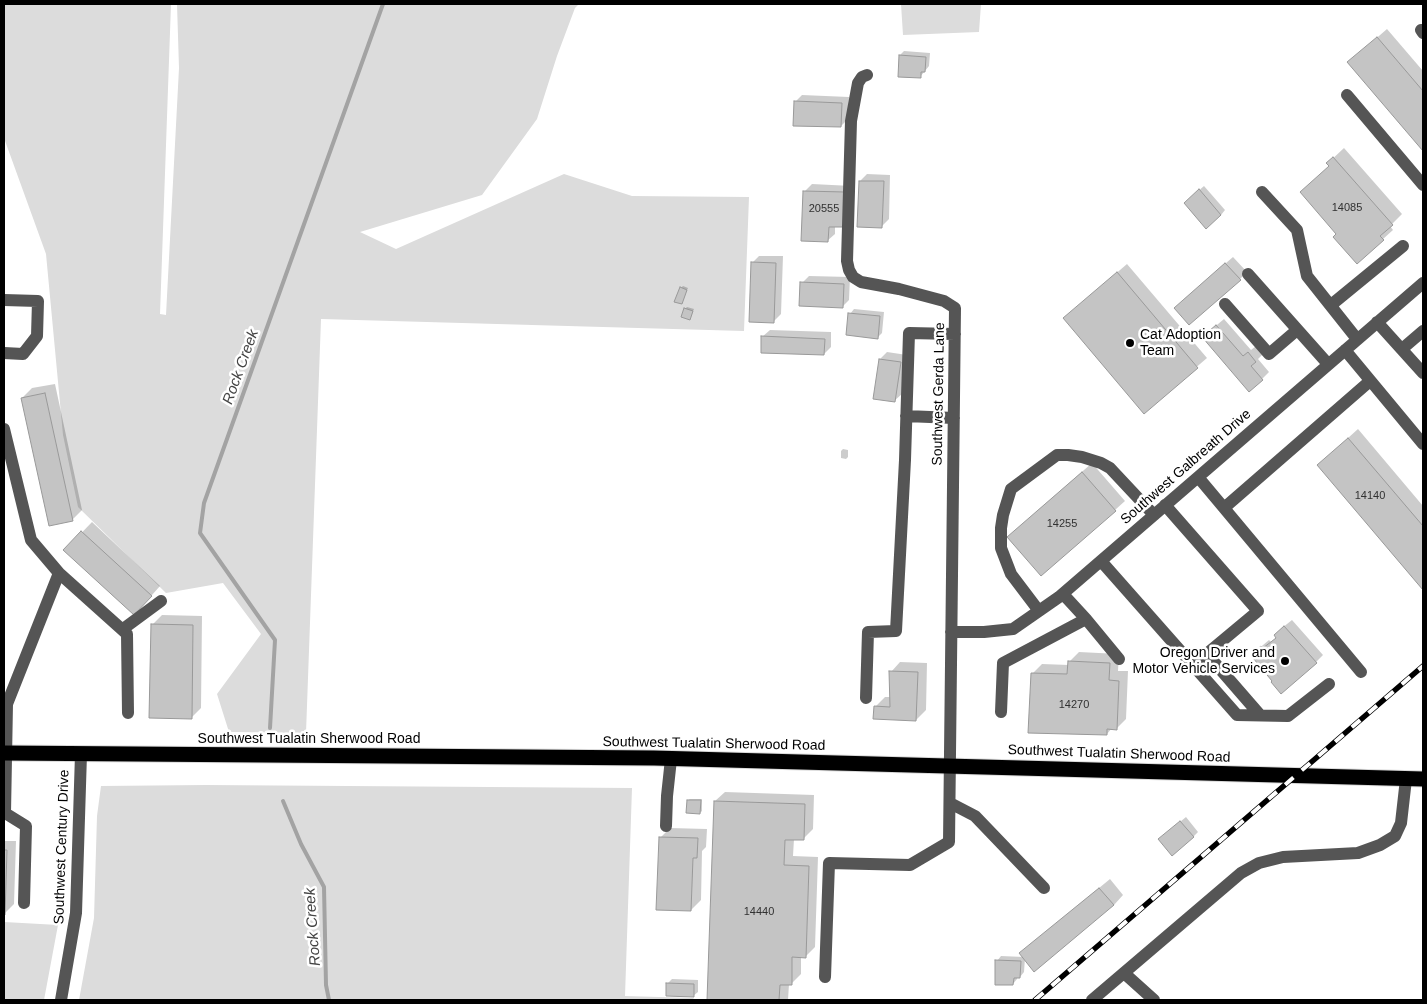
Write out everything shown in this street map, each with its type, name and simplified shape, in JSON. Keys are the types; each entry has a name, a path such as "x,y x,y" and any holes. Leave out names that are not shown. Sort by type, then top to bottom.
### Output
{"highway":[{"name":"Southwest Tualatin Sherwood Road","path":"5,753 672,759 1423,779"}],"street":[{"name":"Southwest Gerda Lane","path":"825,977 829,863 910,865 949,842 955,308 944,301 899,289 861,282 853,277 849,270 847,261 851,122 858,83 862,77 867,75"},
{"path":"1347,95 1423,185"},
{"path":"1262,192 1297,230 1307,276 1357,339"},
{"path":"1331,305 1402,246"},
{"path":"1248,274 1328,364"},
{"name":"Southwest Galbreath Drive","path":"951,632 984,632 1013,628 1063,594 1423,283"},
{"path":"4,300 38,300 37,336 24,354 4,353"},
{"path":"1225,304 1269,354 1297,330"},
{"path":"1377,322 1423,373"},
{"path":"1402,349 1423,330"},
{"path":"866,698 868,632 896,631 909,333 955,334"},
{"path":"1345,350 1423,444"},
{"path":"1224,508 1370,381"},
{"path":"906,416 954,418"},
{"path":"4,429 6,449 32,540 59,573 127,634 128,713"},
{"path":"1039,611 1011,574 1001,548 1002,522 1011,489 1057,455 1082,457 1110,468 1154,515"},
{"path":"1198,477 1361,672"},
{"path":"1165,506 1258,611 1192,666"},
{"path":"1101,561 1236,714 1288,716 1329,684"},
{"path":"24,903 26,826 5,813 5,702 59,573"},
{"path":"1063,594 1119,659"},
{"path":"123,630 161,601"},
{"path":"1001,712 1003,663 1086,620"},
{"path":"1207,654 1260,715"},
{"name":"Southwest Century Drive","path":"61,1000 76,914 81,754"},
{"path":"666,826 667,796 672,759"},
{"path":"1092,1000 1241,873 1259,864 1283,857 1358,852 1380,846 1395,836 1401,823 1406,779"},
{"path":"950,803 975,816 1044,888"},
{"path":"1124,972 1154,1000"}],"shaded area":[{"path":"4,4 171,4 160,314 166,315 179,68 177,4 579,4 575,8 557,56 537,119 482,195 360,232 396,249 564,174 632,196 749,197 744,331 321,319 306,733 229,732 217,694 261,634 223,583 166,593 78,507 63,435 46,254 4,138"},
{"path":"901,4 981,4 979,32 903,35"},
{"path":"101,786 632,788 625,996 693,998 695,1000 79,1000 94,918 97,816"},
{"path":"4,922 58,925 44,1000 4,1000"}],"building":[{"path":"1377,37 1423,91 1423,151 1347,62"},
{"path":"899,55 926,57 925,72 921,72 921,78 898,77"},
{"path":"794,101 842,103 841,127 793,126"},
{"path":"1333,157 1393,225 1380,236 1384,240 1357,264 1333,237 1336,234 1300,192 1329,166 1326,163"},
{"path":"859,181 884,181 882,228 857,227"},
{"path":"1199,189 1221,215 1206,229 1184,203"},
{"path":"803,191 845,192 844,227 829,227 828,242 801,241"},
{"path":"751,262 776,263 774,323 749,322"},
{"path":"1225,263 1241,280 1189,325 1174,308"},
{"name":"Cat Adoption Team","path":"1117,272 1198,368 1144,414 1063,318"},
{"path":"800,282 844,284 843,308 799,306"},
{"path":"680,287 687,290 682,304 674,302"},
{"path":"684,308 693,311 690,320 681,317"},
{"path":"848,313 880,316 878,339 846,335"},
{"path":"1216,325 1243,356 1248,352 1256,362 1251,366 1263,380 1249,392 1202,337"},
{"path":"761,336 825,339 824,355 761,353"},
{"path":"879,359 901,362 895,402 873,399"},
{"path":"45,393 73,521 49,526 21,398"},
{"path":"1348,438 1423,526 1423,590 1317,465"},
{"path":"1082,472 1116,511 1041,576 1007,537"},
{"path":"81,531 152,596 134,615 63,550"},
{"path":"151,624 193,625 192,719 149,718"},
{"name":"Oregon Driver and Motor Vehicle Services","path":"1284,626 1317,663 1281,694 1253,658 1257,654 1255,651 1261,646 1263,648 1276,638 1274,635"},
{"path":"1068,661 1110,663 1109,680 1119,681 1117,730 1107,729 1107,735 1028,733 1031,673 1067,674"},
{"path":"889,671 918,672 916,721 873,719 874,706 890,707"},
{"path":"687,800 701,800 700,814 686,813"},
{"path":"714,801 805,804 804,840 785,840 784,865 809,866 806,958 792,957 792,985 780,985 779,1000 707,1000"},
{"path":"1180,821 1194,837 1172,856 1158,839"},
{"path":"659,837 698,838 697,858 693,858 691,911 656,910"},
{"path":"4,850 7,850 5,915 4,915"},
{"path":"1099,888 1114,905 1034,972 1019,953"},
{"path":"995,960 1021,961 1020,978 1014,978 1013,985 995,985"},
{"path":"666,983 694,984 694,997 666,996"}],"waterway":[{"name":"Rock Creek","path":"270,728 275,640 200,533 204,503 383,4"},
{"name":"Rock Creek","path":"283,801 301,844 324,887 326,985 329,1000"}],"railway":[{"path":"1035,1000 1423,666"}],"place":[{"name":"Cat Adoption Team","path":"1130,343"},
{"name":"Oregon Driver and Motor Vehicle Services","path":"1285,661"}]}
